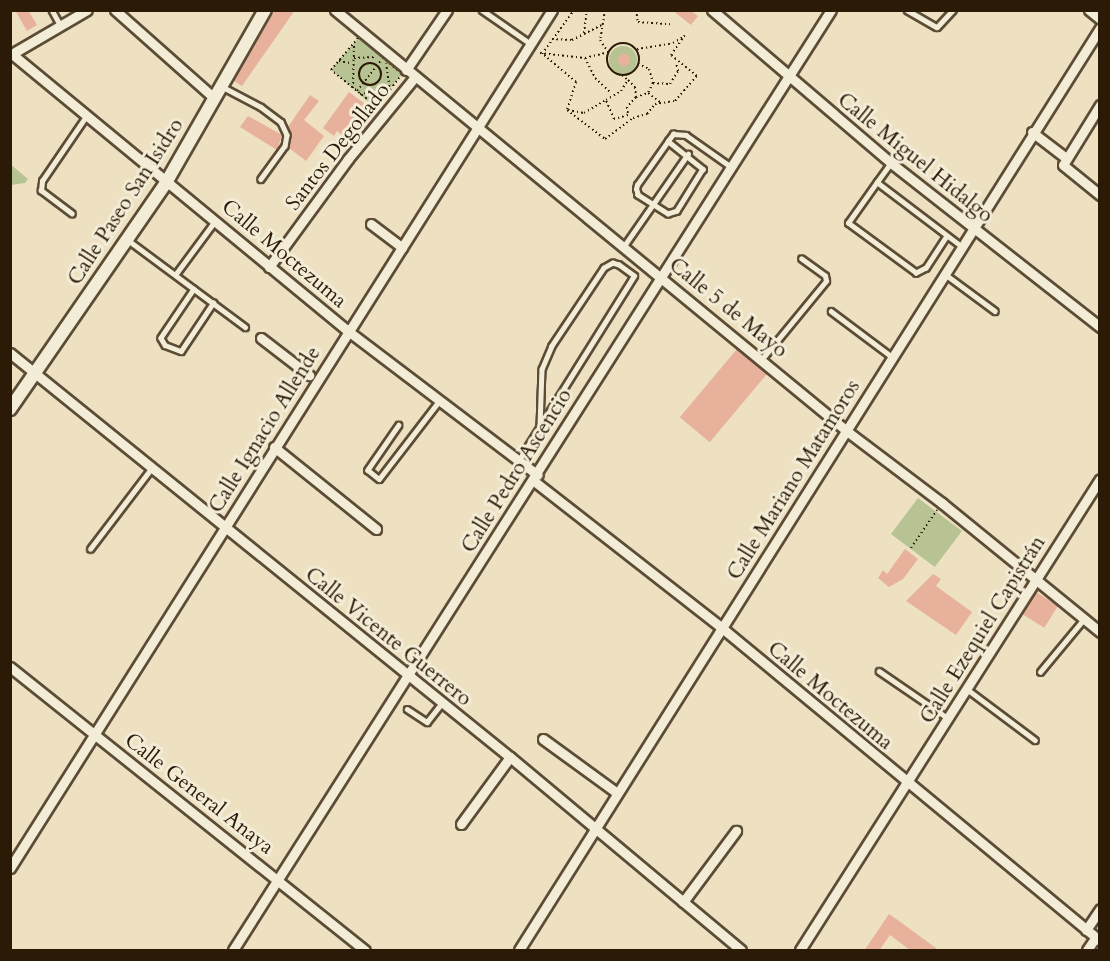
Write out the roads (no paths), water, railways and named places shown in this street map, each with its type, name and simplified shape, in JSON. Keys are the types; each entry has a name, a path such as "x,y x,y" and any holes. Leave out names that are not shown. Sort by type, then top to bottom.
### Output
{"main road":[{"name":"Calle Paseo San Isidro","path":"10,409 167,181 266,10"}],"street":[{"path":"11,55 87,10"},
{"path":"115,10 214,98"},
{"name":"Calle 5 de Mayo","path":"335,10 414,78 660,275 848,432 942,503 1100,632"},
{"name":"Santos Degollado","path":"406,70 447,10"},
{"name":"Calle Ignacio Allende","path":"10,868 225,530 312,378 348,331 552,10"},
{"name":"Calle Miguel Hidalgo","path":"712,10 891,164 1100,327"},
{"name":"Calle Pedro Ascencio","path":"232,951 536,478 660,275 831,10"},
{"path":"1089,10 1100,19"},
{"name":"Calle Mariano Matamoros","path":"519,951 594,828 848,432 891,356 971,227 1100,27"},
{"name":"Calle Moctezuma","path":"11,55 348,331 519,460 536,478 722,628 907,785 1097,939"},
{"name":"Santos Degollado","path":"269,267 348,159 414,78"},
{"path":"1065,163 1100,105"},
{"path":"1032,132 1100,195"},
{"path":"371,224 402,247"},
{"path":"261,338 312,378"},
{"name":"Calle Vicente Guerrero","path":"10,353 225,530 510,757 741,951"},
{"path":"274,447 376,529"},
{"name":"Calle Ezequiel Capistrán","path":"800,951 1098,483"},
{"name":"Calle General Anaya","path":"10,667 278,879 365,951"},
{"path":"543,739 616,794"},
{"path":"461,824 510,757"},
{"path":"683,902 736,831"},
{"path":"1086,930 1100,909"},
{"path":"1087,951 1097,939"}],"lane":[{"path":"52,10 61,26"},
{"path":"482,10 531,44"},
{"path":"906,10 937,27 953,10"},
{"path":"221,86 261,107 281,122 287,135 285,146 261,179"},
{"path":"72,214 41,191 42,180 87,115"},
{"path":"668,141 700,164 703,172 677,212 668,214 638,195 636,189 668,141 673,134 681,133 730,166"},
{"path":"624,246 688,154"},
{"path":"891,164 849,219 852,228 916,273 926,268 947,236"},
{"path":"877,182 960,245"},
{"path":"175,275 215,221"},
{"path":"128,240 245,327"},
{"path":"762,359 826,281 825,276 802,259"},
{"path":"519,460 644,262"},
{"path":"540,427 542,369 552,346 608,264 619,265 634,276"},
{"path":"943,273 995,311"},
{"path":"194,289 161,338 165,345 181,351 213,303"},
{"path":"831,311 891,356"},
{"path":"399,425 368,470 379,479 439,401"},
{"path":"90,549 151,469"},
{"path":"1040,672 1084,620"},
{"path":"879,670 949,718"},
{"path":"968,689 1035,740"},
{"path":"407,709 427,722 442,704"}]}
